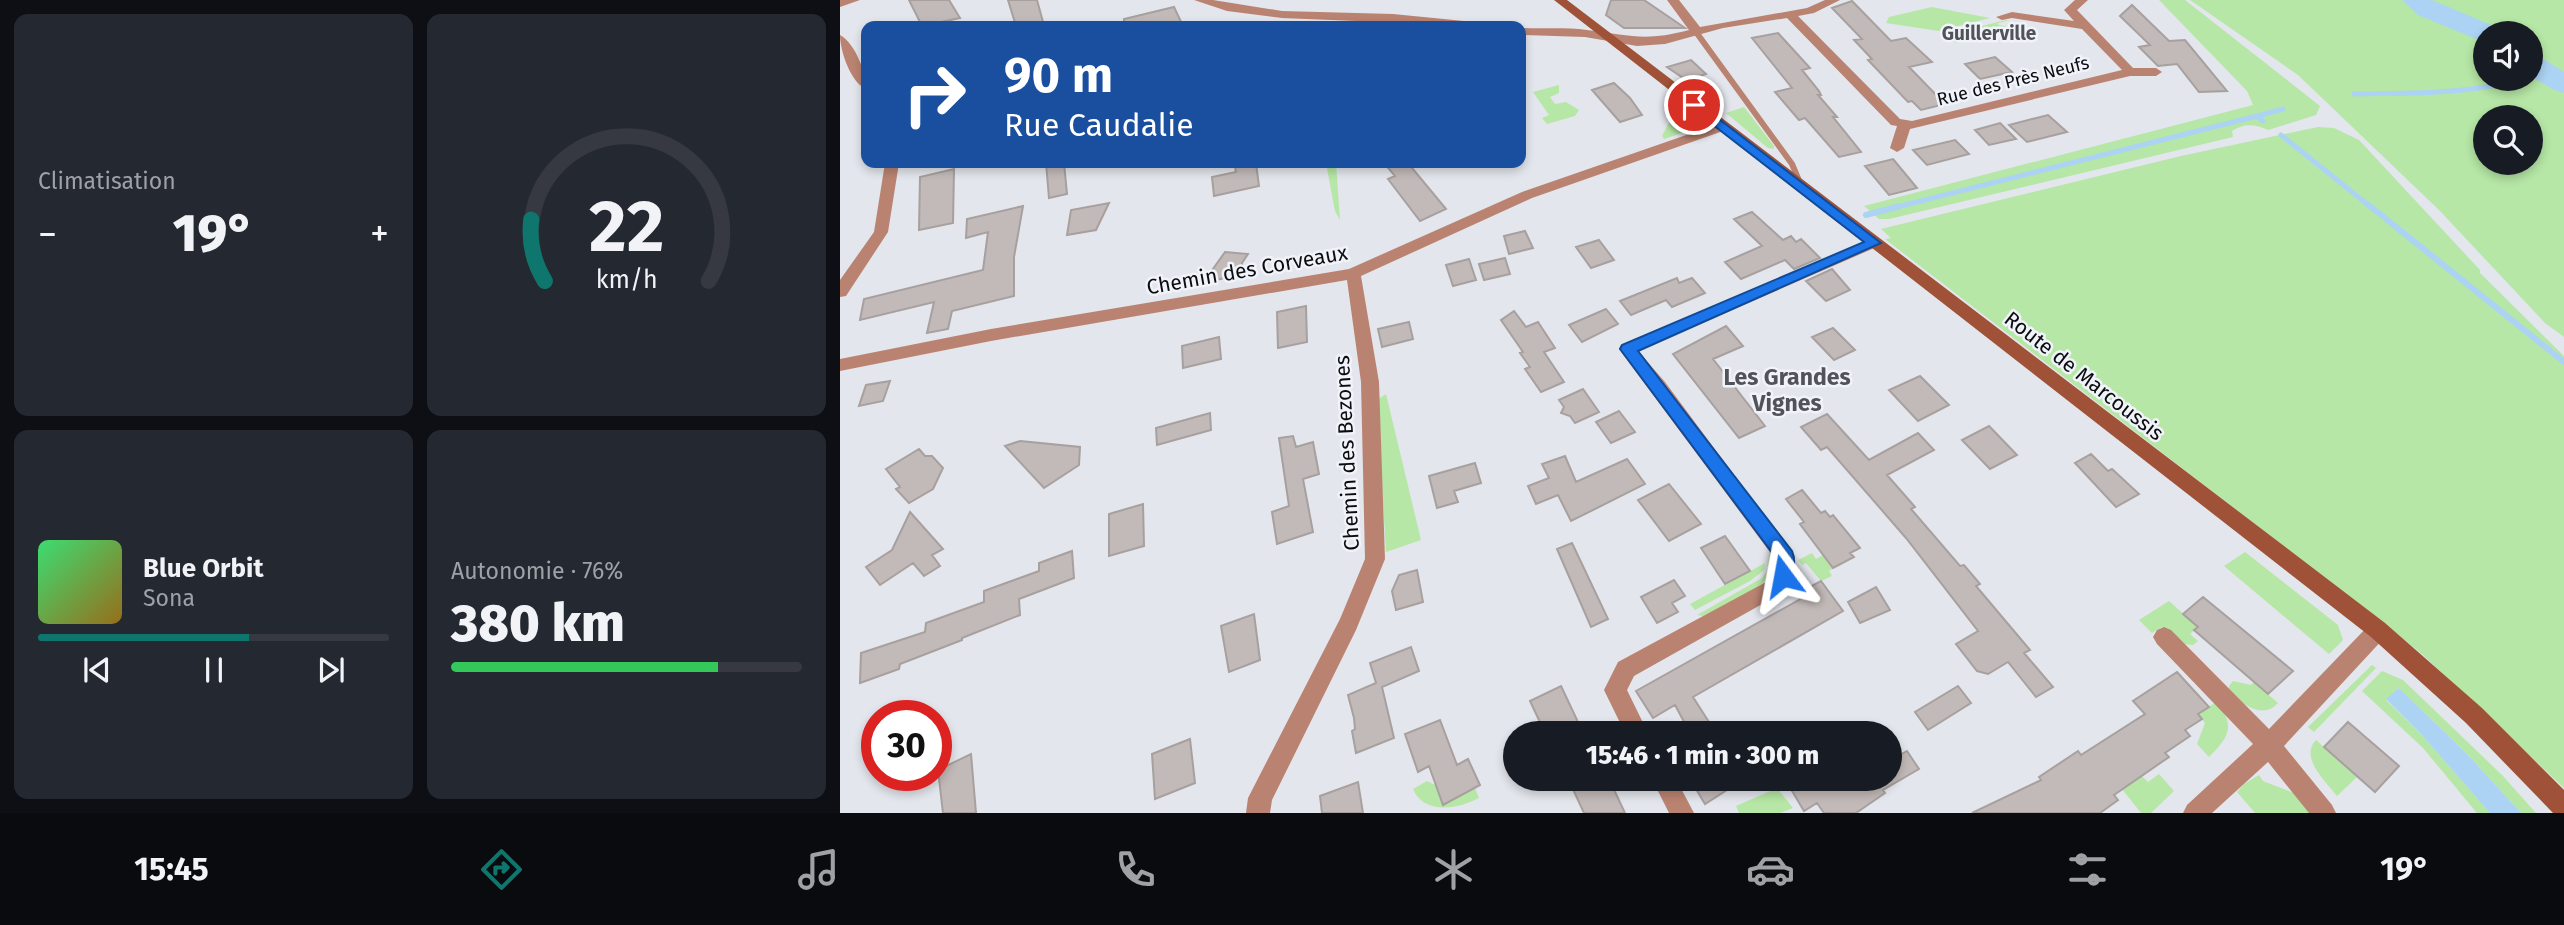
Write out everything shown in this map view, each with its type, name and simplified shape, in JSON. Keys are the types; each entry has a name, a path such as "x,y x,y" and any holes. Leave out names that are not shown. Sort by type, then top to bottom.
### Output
{"main road":[{"name":"Route de Marcoussis","path":"1560,0 1721,127 2378,630 2513,752 2564,807"}],"street":[{"path":"840,4 854,0"},
{"path":"1200,0 1242,10 1315,17 1435,21"},
{"path":"1673,0 1696,32"},
{"path":"1526,32 1604,35 1637,42 1665,40 1722,25 1810,11 1834,0"},
{"name":"Rue des Près Neufs","path":"2082,0 2070,10 2130,72"},
{"path":"1789,14 1896,122 1904,125 1897,148"},
{"name":"Rue des Près Neufs","path":"2002,17 2012,15 2084,26"},
{"path":"840,39 861,78"},
{"path":"840,69 854,66"},
{"name":"Rue des Près Neufs","path":"1904,125 1999,105 2130,72 2156,72"},
{"name":"Chemin des Corveaux","path":"840,365 991,335 1352,274 1527,195 1721,127"},
{"path":"840,292 881,232 891,168"},
{"path":"1631,721 1615,690 1626,669 1775,587 1783,576 1786,557 1659,387 1627,349 1874,243"},
{"name":"Chemin des Bezones","path":"1258,813 1260,798 1349,623 1375,559 1370,382 1356,283 1352,274"},
{"path":"2195,813 2269,745 2378,630"},
{"path":"2164,637 2269,745 2324,813"},
{"path":"1670,791 1682,813"}],"lane":[{"path":"1696,32 1792,164 1802,188"}],"green space":[{"path":"2159,0 2185,0 2320,106 2316,115 2268,130 2245,126 2232,131 2233,137 1889,219 1879,219 1864,206 2253,105 2247,91"},
{"path":"2190,0 2564,0 2564,337 2545,323 2439,210 2298,75"},
{"path":"1932,7 1990,18 1939,31 1886,23 1889,17"},
{"path":"2009,20 1996,24 2008,27 2028,23 1956,43 1946,35"},
{"path":"1559,85 1559,93 1550,97 1555,104 1566,102 1579,110 1575,116 1547,124 1542,118 1549,115 1533,92"},
{"path":"1669,98 1703,126 1664,139 1662,136 1672,117"},
{"path":"1744,107 1774,149 1768,148 1726,113"},
{"path":"2318,127 2334,128 2359,140 2480,273 2564,356 2564,788 2423,655 1885,239 1891,238 1881,229 2181,156"},
{"path":"1327,168 1336,168 1340,220 1335,211"},
{"path":"1386,394 1421,540 1386,552 1377,400"},
{"path":"1772,551 1774,563 1770,574 1762,583 1703,616 1697,615 1762,578 1768,570 1769,552"},
{"path":"2245,552 2338,625 2343,640 2329,654 2224,566"},
{"path":"1812,553 1816,559 1823,555 1838,565 1829,571 1832,576 1821,581 1806,563 1802,565 1798,560"},
{"path":"1765,563 1764,570 1750,581 1695,610 1690,604"},
{"path":"2169,601 2198,627 2190,634 2198,641 2193,645 2181,644 2162,627 2152,633 2139,620"},
{"path":"2372,665 2376,668 2314,732 2308,727"},
{"path":"2382,671 2403,680 2502,775 2536,813 2521,813 2468,755 2399,688 2386,700 2422,735 2490,813 2477,813 2423,748 2362,691"},
{"path":"2233,681 2251,685 2254,682 2278,703 2266,710 2253,708 2229,692"},
{"path":"2216,702 2223,710 2228,731 2209,757 2197,744 2205,723 2198,714"},
{"path":"2316,740 2357,777 2337,796 2312,761 2312,747"},
{"path":"2159,774 2174,791 2151,813 2141,813 2122,789 2142,776 2148,782"},
{"path":"2259,775 2263,781 2294,793 2311,813 2255,813 2237,792"},
{"path":"1427,781 1437,786 1444,804 1475,788 1479,798 1450,807 1432,806 1418,797 1413,789"},
{"path":"1770,791 1779,791 1793,808 1780,813 1739,813 1736,806"}],"water":[{"path":"2399,688 2468,755 2521,813 2490,813 2422,735 2386,699"}],"building":[{"path":"909,0 949,0 960,18 946,21 920,21"},
{"path":"1008,0 1037,0 1043,21 1014,21"},
{"path":"1611,0 1644,0 1685,28 1624,28 1606,15"},
{"path":"1852,1 1891,41 1906,38 1932,62 1909,67 1945,104 1921,110 1912,101 1908,102 1868,60 1872,59 1854,40 1862,39 1832,8"},
{"path":"2132,5 2169,41 2185,40 2227,91 2199,92 2177,64 2158,66 2139,47 2150,45 2120,16"},
{"path":"1174,7 1181,21 1124,21"},
{"path":"1778,33 1810,68 1802,70 1837,117 1833,117 1861,152 1839,157 1805,118 1799,120 1775,92 1792,88 1752,38"},
{"path":"1995,57 2012,72 1980,79 1965,64"},
{"path":"1691,60 1706,74 1686,80 1667,67"},
{"path":"1614,83 1630,98 1642,115 1620,122 1592,90"},
{"path":"2048,115 2067,132 2027,142 2009,125"},
{"path":"2000,123 2016,139 1989,145 1975,130"},
{"path":"1955,140 1969,154 1927,165 1913,150"},
{"path":"1893,159 1917,188 1889,195 1865,166"},
{"path":"1046,168 1064,168 1067,194 1049,198"},
{"path":"1235,168 1257,168 1259,186 1214,196 1212,177 1236,172"},
{"path":"1388,168 1412,168 1446,209 1420,221 1388,179 1395,176"},
{"path":"954,169 953,223 919,230 920,177"},
{"path":"1109,203 1096,230 1067,235 1071,210"},
{"path":"1023,206 1014,257 1014,296 952,311 948,329 927,333 934,302 860,320 864,299 983,270 988,232 966,238 967,219"},
{"path":"1752,212 1783,240 1791,236 1796,242 1801,239 1820,258 1794,269 1785,260 1741,279 1725,262 1762,246 1734,219"},
{"path":"1525,231 1533,248 1509,254 1504,236"},
{"path":"1599,240 1614,260 1591,268 1576,247"},
{"path":"1225,252 1248,254 1242,263 1243,274 1203,283"},
{"path":"1505,258 1510,274 1484,280 1479,264"},
{"path":"1469,259 1476,280 1453,286 1446,265"},
{"path":"1832,269 1850,290 1826,301 1806,281"},
{"path":"1677,278 1679,283 1692,278 1705,293 1672,307 1666,300 1631,315 1620,301"},
{"path":"1306,306 1307,342 1278,348 1277,312"},
{"path":"1606,309 1618,324 1582,342 1569,325"},
{"path":"1514,311 1526,327 1538,322 1555,348 1544,352 1564,382 1541,392 1525,369 1530,367 1520,353 1523,352 1501,320"},
{"path":"1409,322 1413,339 1382,347 1378,329"},
{"path":"1726,326 1743,346 1713,359 1765,426 1739,438 1673,354"},
{"path":"1833,328 1855,350 1834,360 1812,337"},
{"path":"1219,337 1221,359 1183,368 1182,346"},
{"path":"1920,376 1949,405 1918,421 1889,390"},
{"path":"890,381 883,401 859,406 866,385"},
{"path":"1583,389 1599,412 1575,423 1570,416 1561,413 1564,407 1559,400"},
{"path":"1619,411 1635,432 1611,443 1596,422"},
{"path":"1210,413 1211,430 1157,445 1156,428"},
{"path":"1827,414 1869,460 1918,433 1934,450 1887,475 1915,507 1911,509 1960,566 1964,565 1980,584 1976,586 2030,650 2024,653 2053,687 2036,697 2008,662 1988,674 1977,671 1956,644 1978,631 1906,538 1827,447 1821,450 1801,427"},
{"path":"1989,426 2017,455 1990,469 1962,440"},
{"path":"1293,436 1296,447 1313,442 1319,474 1303,479 1313,532 1277,544 1272,512 1289,506 1279,438"},
{"path":"1020,441 1080,447 1079,465 1044,488 1005,446"},
{"path":"919,449 925,456 932,456 943,468 933,489 909,503 896,489 900,487 886,469"},
{"path":"2091,454 2108,471 2112,469 2139,494 2116,507 2075,463"},
{"path":"1565,456 1576,482 1627,459 1645,484 1571,521 1558,495 1536,504 1528,486 1549,478 1542,464"},
{"path":"1475,463 1481,483 1454,491 1458,502 1437,508 1429,476"},
{"path":"1669,484 1701,524 1669,541 1638,500"},
{"path":"1802,490 1821,513 1825,511 1830,517 1833,515 1860,548 1850,553 1854,557 1833,568 1800,524 1804,522 1786,499"},
{"path":"1143,504 1144,546 1109,556 1109,514"},
{"path":"910,512 943,549 932,555 940,566 924,576 913,563 880,585 866,567 892,550"},
{"path":"1725,536 1750,571 1725,584 1701,548"},
{"path":"1572,543 1608,619 1591,627 1557,549"},
{"path":"1072,551 1074,578 1019,599 1020,615 900,664 899,669 860,683 861,653 925,632 926,623 984,602 984,591 1039,571 1039,563"},
{"path":"1417,570 1423,602 1396,610 1392,591 1399,575"},
{"path":"1674,580 1685,596 1672,603 1678,612 1657,623 1641,597"},
{"path":"1821,581 1843,611 1693,697 1708,721 1684,721 1675,705 1653,718 1636,691 1804,597 1800,592"},
{"path":"1876,587 1890,610 1860,623 1848,602"},
{"path":"2203,597 2293,671 2268,694 2194,630 2198,627 2183,614"},
{"path":"1254,614 1260,660 1229,672 1221,626"},
{"path":"1411,647 1419,671 1382,687 1394,738 1356,753 1352,731 1355,729 1354,718 1348,695 1376,683 1370,663"},
{"path":"2177,672 2209,707 2198,714 2202,719 2185,730 2190,736 2165,753 2169,757 2114,795 2118,800 2100,813 1972,813 2041,780 2039,777 2078,751 2081,755 2145,714 2133,701"},
{"path":"1561,686 1577,721 1539,721 1530,701"},
{"path":"1958,686 1971,703 1928,730 1915,712"},
{"path":"1440,720 1457,765 1468,759 1480,785 1443,805 1429,766 1418,772 1405,734"},
{"path":"2348,722 2399,766 2375,792 2324,747"},
{"path":"1190,739 1195,783 1155,799 1152,754"},
{"path":"1907,751 1919,769 1902,779 1902,754"},
{"path":"971,754 976,813 943,813 940,791 952,791 952,763"},
{"path":"1358,782 1363,813 1322,813 1320,796"},
{"path":"1574,791 1615,791 1625,813 1584,813"},
{"path":"1697,791 1725,791 1705,804"},
{"path":"1792,791 1885,793 1856,813 1824,813 1817,803 1804,811"}],"waterway":[{"path":"2415,0 2427,9 2473,28"},
{"path":"2543,71 2564,84"},
{"path":"2354,94 2473,89"},
{"path":"2257,116 2283,109"},
{"path":"1893,208 2257,116"},
{"path":"2257,116 2263,121"},
{"path":"2281,135 2372,208"},
{"path":"1866,215 1900,206"},
{"path":"2370,206 2564,362"}],"district":[{"name":"Guillerville","path":"1989,33"},
{"name":"Les Grandes Vignes","path":"1787,390"}],"route":[{"path":"1694,105 1874,243 1727,309 1627,349 1659,387 1786,557 1783,576"}]}
